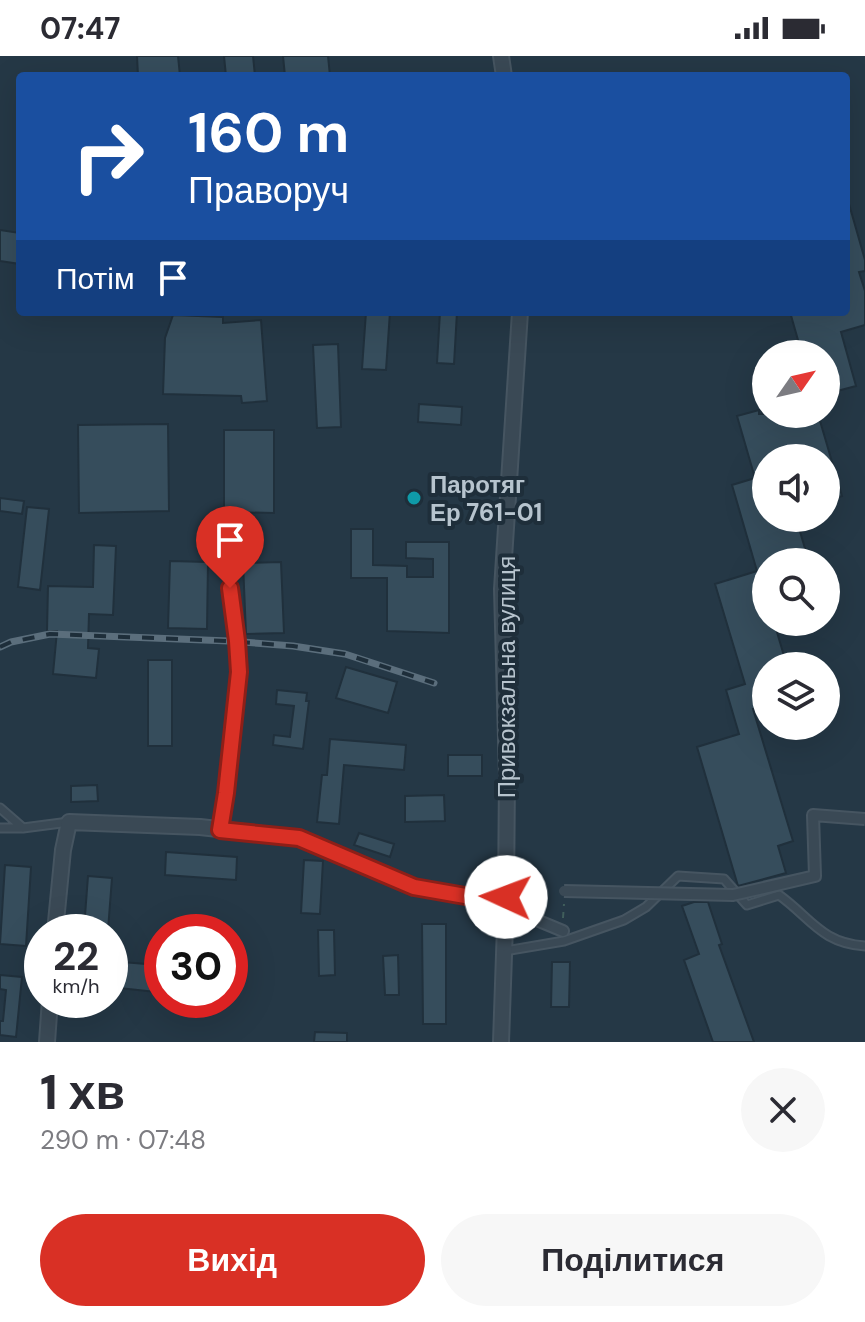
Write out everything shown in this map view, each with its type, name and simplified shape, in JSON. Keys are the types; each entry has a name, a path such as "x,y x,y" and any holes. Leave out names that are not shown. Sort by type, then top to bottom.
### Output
{"street":[{"name":"Привокзальна вулиця","path":"501,1042 507,775 502,589 520,316"},
{"path":"564,891 733,895 815,876 813,815 865,819"},
{"path":"57,914 69,822 220,830 299,838 414,887 471,897 506,897 522,914 563,931"},
{"path":"47,1042 49,1018"}],"lane":[{"path":"220,830 239,672 230,588"},
{"path":"0,808 23,828"},
{"path":"0,828 69,822"},
{"path":"505,951 564,941 624,920 646,907 678,876 724,879 747,905 779,895 817,930 836,941 865,946"}],"path":[{"path":"563,931 564,891"}],"building":[{"path":"137,56 178,56 180,72 138,72"},
{"path":"224,56 253,56 255,72 226,72"},
{"path":"283,56 328,56 330,72 285,72"},
{"path":"850,208 865,260 865,271 859,272 865,291 865,325 841,332 856,386 840,390 840,340 798,340 791,316 850,316"},
{"path":"0,230 16,232 16,263 0,261"},
{"path":"173,316 223,317 223,323 261,320 267,401 242,403 241,396 163,394 165,338"},
{"path":"366,316 390,316 386,370 362,369"},
{"path":"440,316 457,316 454,364 437,363"},
{"path":"338,344 341,427 317,428 313,345"},
{"path":"419,404 462,407 461,425 418,422"},
{"path":"752,412 752,428 822,428 827,444 752,444 752,468 737,416"},
{"path":"168,424 169,511 79,513 78,425"},
{"path":"224,430 274,430 274,513 224,512"},
{"path":"752,479 752,532 800,532 805,548 752,548 752,554 732,485"},
{"path":"0,498 24,501 22,514 0,511"},
{"path":"27,507 49,509 40,590 18,587"},
{"path":"351,529 373,529 373,565 407,566 407,577 433,577 433,559 406,558 406,542 449,542 449,633 387,631 387,578 351,578"},
{"path":"94,545 116,546 113,615 89,614 88,648 99,649 96,678 53,674 57,631 47,631 48,586 93,587"},
{"path":"170,561 208,562 207,629 168,628"},
{"path":"281,562 284,633 246,634 243,563"},
{"path":"752,573 752,636 778,636 783,652 752,652 752,740 762,740 793,841 778,846 786,873 738,886 697,747 739,734 726,690 745,684 715,584"},
{"path":"148,660 172,660 172,746 148,746"},
{"path":"346,667 397,682 388,713 336,698"},
{"path":"277,690 307,693 306,701 309,701 303,749 273,745 274,735 290,737 294,706 276,704"},
{"path":"330,739 406,745 404,770 344,765 339,824 317,822 322,775 327,775"},
{"path":"448,755 482,755 482,776 448,776"},
{"path":"97,785 98,801 71,802 71,786"},
{"path":"444,795 445,821 405,822 405,796"},
{"path":"359,833 394,844 390,857 354,845"},
{"path":"166,852 237,857 236,880 165,875"},
{"path":"304,860 323,861 320,914 301,913"},
{"path":"5,865 31,867 28,914 24,914 24,946 0,944"},
{"path":"88,876 112,878 109,914 85,914"},
{"path":"708,902 722,944 719,945 754,1042 713,1042 684,960 699,954 682,906"},
{"path":"422,924 446,924 446,1024 423,1024"},
{"path":"318,930 334,930 335,975 319,976"},
{"path":"398,955 399,995 385,995 383,956"},
{"path":"128,962 144,964 144,991 128,989"},
{"path":"552,962 570,962 569,1007 551,1007"},
{"path":"0,975 22,977 16,1037 0,1035 6,990 0,989"},
{"path":"315,1032 347,1033 347,1042 314,1042"}],"railway":[{"path":"0,647 50,634 293,646 345,654 434,683"}],"place":[{"name":"Паротяг Ер 761-01","path":"414,498"}],"route":[{"path":"230,588 239,672 220,830 299,838 414,887 471,897 506,897"}]}
